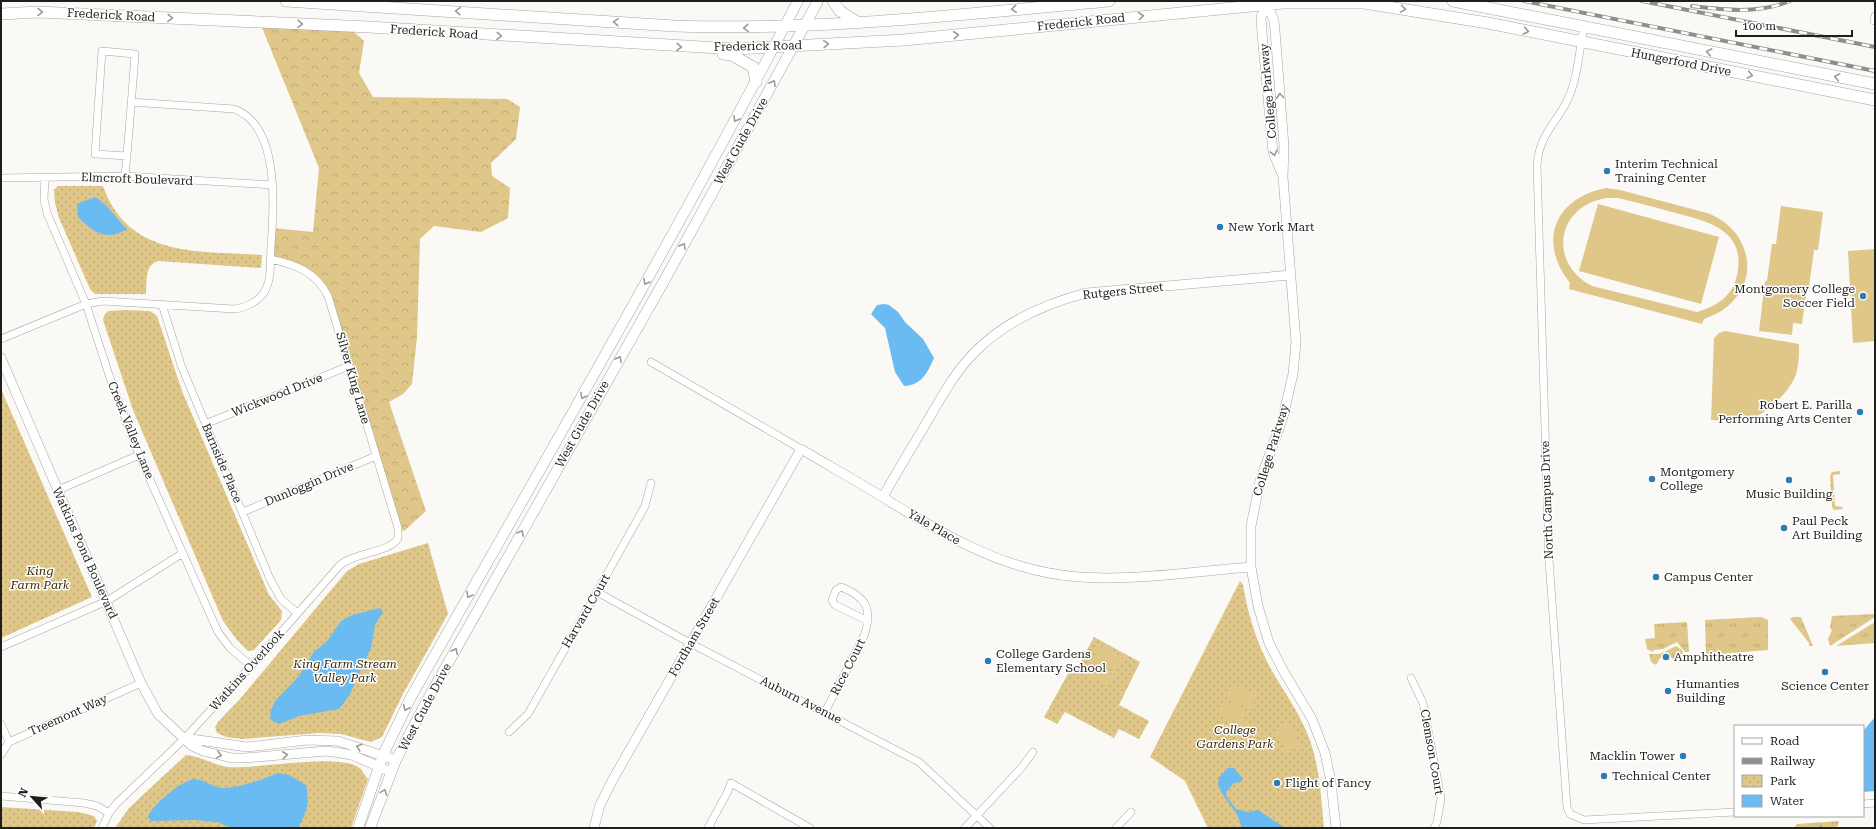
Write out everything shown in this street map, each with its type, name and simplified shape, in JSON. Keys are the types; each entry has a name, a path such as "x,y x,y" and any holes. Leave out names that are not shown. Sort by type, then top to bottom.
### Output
{"main road":[{"name":"Frederick Road","path":"286,1 675,26 735,28 857,22 1108,1"},
{"name":"West Gude Drive","path":"358,828 379,767 411,697 614,340 756,82 798,1"},
{"name":"West Gude Drive","path":"370,828 396,760 430,695 818,1"},
{"path":"833,1 840,11 857,22"},
{"name":"Hungerford Drive","path":"1454,1 1875,84"},
{"name":"Frederick Road","path":"1,14 38,12 339,26 734,49 904,40 1266,2 1364,3 1488,23"},
{"name":"Hungerford Drive","path":"1488,23 1875,100"},
{"path":"704,47 719,54 732,55 751,65 755,70 756,82"},
{"path":"1860,97 1862,82"}],"street":[{"name":"College Parkway","path":"1266,2 1261,17 1273,152 1283,177 1296,342 1293,374 1283,417 1260,482 1251,526 1251,567 1258,606 1269,643 1284,672 1312,719 1324,753 1331,782 1336,828"},
{"name":"North Campus Drive","path":"1584,27 1573,84 1568,99 1542,142 1537,165 1549,560 1567,807 1570,814 1584,820 1734,812"},
{"path":"124,176 127,156 132,102 135,54 102,51 95,154 127,156"},
{"path":"1,339 86,304 114,300 234,309 252,303 265,291 269,275 273,185 270,165 262,136 253,120 242,112 234,109 132,102"},
{"name":"Elmcroft Boulevard","path":"1,178 124,176 273,185"},
{"name":"Creek Valley Lane","path":"45,178 44,199 47,213 86,304 111,381 139,454 223,639 230,648 251,666"},
{"name":"Silver King Lane","path":"270,259 298,266 317,279 324,287 332,307 398,528"},
{"name":"Rutgers Street","path":"882,497 942,395 961,368 973,354 1000,331 1023,316 1057,301 1086,293 1291,275"},
{"name":"Barnside Place","path":"162,304 181,365 278,595 297,613"},
{"name":"Watkins Pond Boulevard","path":"1,358 107,601 141,683 158,714 192,746 216,755 232,758 261,757 326,751 352,755 391,772"},
{"name":"Yale Place","path":"651,362 949,537 979,552 1010,564 1049,573 1086,577 1118,578 1251,567"},
{"name":"Wickwood Drive","path":"205,424 349,366"},
{"name":"Fordham Street","path":"594,828 600,805 609,787 801,449"},
{"path":"58,490 139,454"},
{"name":"Dunloggin Drive","path":"243,512 376,456"},
{"name":"Harvard Court","path":"509,732 528,714 645,506 651,482"},
{"name":"Watkins Overlook","path":"102,828 109,813 185,738 343,562 352,557 392,546 398,538 398,528"},
{"path":"1,647 107,601 183,553"},
{"path":"841,588 861,598 869,615 868,621 836,605 832,600 836,590 841,588"},
{"name":"Auburn Avenue","path":"597,592 690,643 919,762 990,828"},
{"name":"Rice Court","path":"825,712 864,636 868,621"},
{"name":"Clemson Court","path":"1411,678 1423,703 1441,798 1437,822 1434,828"},
{"name":"Treemont Way","path":"9,742 141,683"},
{"path":"1,724 9,742 1,755"},
{"path":"185,738 201,739 235,746 261,746 307,740 338,741 396,760"},
{"path":"964,828 1022,767 1033,752"},
{"path":"708,828 727,793 730,783 810,828"},
{"path":"1,796 84,802 97,806 109,813"},
{"path":"1864,804 1875,803"},
{"path":"1116,828 1131,812"}],"green space":[{"path":"261,25 354,32 364,41 359,73 373,97 507,99 520,107 516,139 491,163 492,176 510,188 508,218 481,232 434,226 420,239 417,337 412,384 403,394 389,402 426,511 404,531 398,528 332,307 317,279 270,259 273,228 313,232 319,168"},
{"path":"58,186 103,186 114,209 130,227 148,238 168,246 191,250 214,253 262,255 261,268 158,261 148,270 146,294 95,294 90,289 59,218 55,203 54,190"},
{"path":"1606,188 1620,190 1707,213 1721,220 1732,229 1746,254 1747,267 1745,281 1739,294 1728,306 1716,314 1704,319 1702,324 1569,289 1570,283 1560,267 1555,252 1553,237 1556,224 1563,211 1574,201 1588,193","holes":["1607,198 1618,198 1697,219 1710,223 1721,229 1730,237 1736,247 1738,259 1737,275 1732,289 1728,294 1711,307 1697,312 1592,286 1578,276 1568,264 1564,250 1564,236 1568,223 1577,211 1590,203"]},
{"path":"1598,204 1719,237 1701,304 1579,271"},
{"path":"1781,206 1823,212 1818,250 1814,250 1802,324 1793,323 1792,335 1759,331 1765,281 1767,281 1772,244 1776,244"},
{"name":"Montgomery College Soccer Field","path":"1875,249 1875,341 1853,343 1848,251"},
{"name":"King Farm Stream Valley Park","path":"108,311 150,311 157,316 182,391 269,595 282,611 281,620 254,650 248,651 237,640 223,621 133,410 103,320"},
{"path":"1725,331 1799,344 1797,369 1792,383 1782,397 1768,409 1755,417 1730,421 1711,420 1714,338 1719,333"},
{"name":"King Farm Park","path":"1,389 92,597 1,638"},
{"path":"1840,471 1840,474 1833,475 1835,506 1843,507 1842,509 1834,510 1832,507 1830,476 1832,472"},
{"name":"King Farm Stream Valley Park","path":"428,543 448,614 403,694 382,737 371,742 341,734 319,733 242,739 226,737 217,733 215,727 218,722 240,699 347,571 359,564"},
{"name":"College Gardens Park","path":"1240,581 1243,585 1250,618 1262,650 1272,671 1297,712 1313,749 1318,771 1324,828 1208,828 1185,781 1150,757"},
{"path":"1875,614 1875,617 1830,646 1828,639 1832,630 1830,628 1832,616"},
{"path":"1761,617 1768,620 1768,650 1706,655 1705,620"},
{"path":"1793,617 1801,617 1813,646 1809,646 1809,643 1790,619"},
{"path":"1687,622 1689,652 1685,652 1677,642 1663,649 1654,650 1653,652 1647,649 1645,639 1655,638 1654,624"},
{"path":"1875,622 1875,643 1836,646"},
{"path":"1094,637 1140,662 1119,705 1149,721 1139,739 1119,729 1114,738 1065,712 1057,724 1044,717 1069,672 1074,674"},
{"path":"1100,645 1123,657 1116,670 1093,658"},
{"path":"1676,646 1682,650 1684,656 1682,660 1676,663 1670,657 1665,657 1660,658 1656,665 1651,662 1649,654 1660,654"},
{"path":"1092,661 1115,673 1108,686 1085,674"},
{"path":"1232,683 1257,695 1250,709 1225,696"},
{"path":"1224,699 1248,711 1241,725 1217,713"},
{"path":"1289,723 1301,745 1287,753 1275,731"},
{"path":"186,755 227,767 318,761 336,762 351,764 361,769 368,779 351,828 115,828 129,808"},
{"path":"1,807 78,812 94,816 97,821 94,828 1,828"},
{"path":"1839,821 1837,828 1794,828 1797,824"}],"water":[{"path":"95,197 108,208 127,229 113,235 100,234 78,217 77,204"},
{"path":"877,305 889,305 898,312 905,322 923,339 934,358 926,373 915,384 904,386 895,372 885,328 871,314"},
{"path":"380,608 383,612 375,625 371,648 349,696 339,709 299,716 279,724 271,720 270,713 275,701 299,676 313,653 328,640 341,621 352,615"},
{"path":"1875,717 1875,791 1864,792 1864,730"},
{"path":"1228,768 1234,768 1243,779 1241,782 1234,783 1225,794 1236,809 1247,812 1258,810 1285,828 1242,828 1237,814 1221,792 1218,784 1219,777"},
{"path":"278,773 289,775 306,785 308,803 304,817 298,828 232,828 217,822 195,820 151,821 148,817 154,807 168,794 175,788 190,780 195,779 220,788 230,788 251,783"}],"railway":[{"path":"1524,1 1875,71"},
{"path":"1642,1 1875,47"},
{"path":"1692,6 1741,10 1766,8 1790,1"}],"place":[{"name":"Interim Technical Training Center","path":"1607,171"},
{"name":"New York Mart","path":"1220,227"},
{"name":"Montgomery College Soccer Field","path":"1863,296"},
{"name":"Robert E. Parilla Performing Arts Center","path":"1860,412"},
{"name":"Montgomery College","path":"1652,479"},
{"name":"Music Building","path":"1789,480"},
{"name":"Paul Peck Art Building","path":"1784,528"},
{"name":"Campus Center","path":"1656,577"},
{"name":"Amphitheatre","path":"1666,657"},
{"name":"College Gardens Elementary School","path":"988,661"},
{"name":"Science Center","path":"1825,672"},
{"name":"Humanties Building","path":"1668,691"},
{"name":"Macklin Tower","path":"1683,756"},
{"name":"Technical Center","path":"1604,776"},
{"name":"Flight of Fancy","path":"1277,783"}]}
